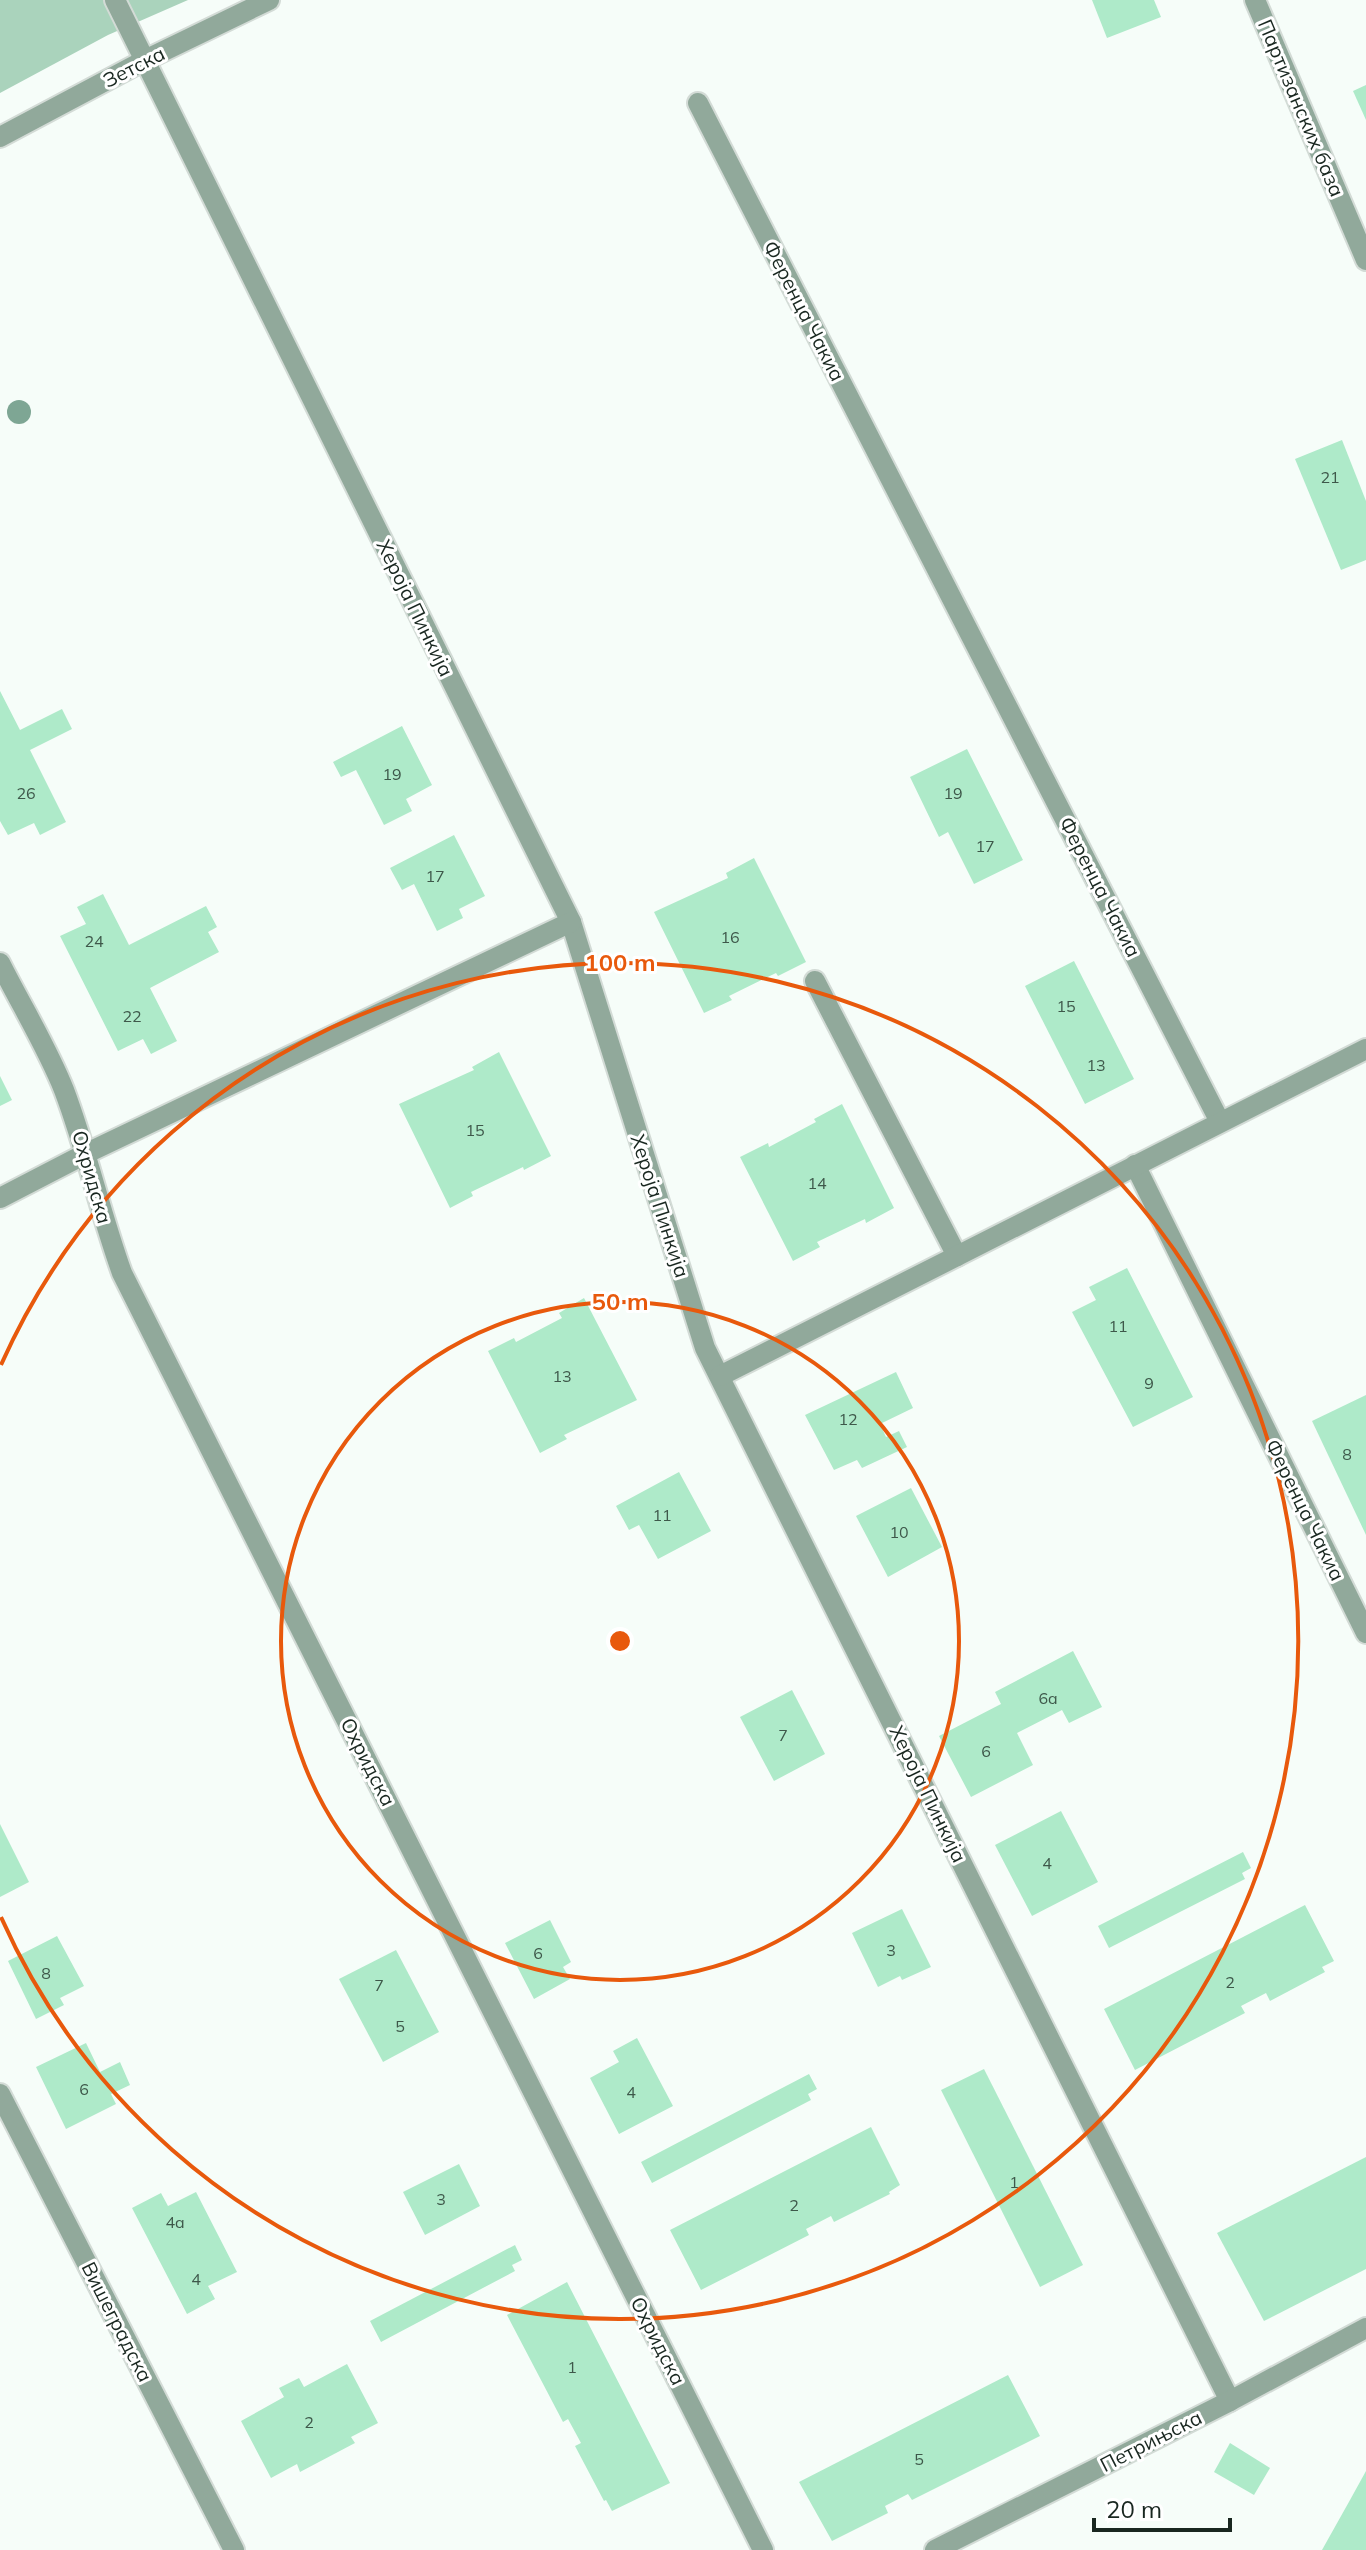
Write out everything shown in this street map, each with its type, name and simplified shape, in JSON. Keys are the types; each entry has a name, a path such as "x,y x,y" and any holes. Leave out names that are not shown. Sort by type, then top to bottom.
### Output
{"street":[{"name":"Хероја Пинкија","path":"115,0 571,922 705,1348 1230,2401"},
{"name":"Зетска","path":"0,137 145,60 269,0"},
{"name":"Партизанских база","path":"1255,0 1366,260"},
{"name":"Ференца Чакиа","path":"698,103 1220,1122"},
{"path":"0,1198 87,1153 571,922"},
{"name":"Охридска","path":"0,963 63,1086 87,1153 101,1214 122,1273 763,2550"},
{"path":"815,981 957,1256"},
{"path":"720,1376 1366,1049"},
{"name":"Ференца Чакиа","path":"1135,1165 1366,1633"},
{"name":"Вишеградска","path":"0,2094 234,2550"},
{"name":"Петрињска","path":"935,2550 1230,2401 1366,2328"}],"green space":[{"path":"0,0 188,0 108,35 0,93"}],"building":[{"path":"1092,0 1154,0 1161,17 1107,38"},
{"path":"1366,85 1366,120 1353,91"},
{"path":"1342,440 1366,501 1366,560 1341,570 1295,459"},
{"path":"0,691 20,730 62,709 72,729 30,750 66,822 40,835 34,823 8,835 0,821"},
{"path":"402,726 432,785 406,799 412,811 384,825 356,770 341,777 333,762"},
{"path":"967,749 1023,860 974,884 948,832 939,837 910,777"},
{"path":"454,835 485,896 459,909 463,918 437,931 414,884 402,890 390,868"},
{"path":"754,858 806,962 729,996 732,1000 704,1013 654,912 728,878 726,873"},
{"path":"103,894 129,945 206,906 217,927 208,932 219,952 150,988 177,1041 151,1054 143,1039 118,1051 60,936 86,924 77,907"},
{"path":"1074,961 1134,1079 1085,1104 1025,986"},
{"path":"499,1052 551,1156 471,1192 473,1196 450,1208 399,1104 474,1070 472,1067"},
{"path":"0,1076 12,1100 0,1106"},
{"path":"842,1104 894,1208 866,1223 865,1219 817,1242 820,1247 793,1261 740,1157 768,1143 769,1147"},
{"path":"1127,1268 1193,1397 1133,1427 1072,1312 1096,1300 1089,1287"},
{"path":"584,1298 637,1400 564,1435 567,1439 540,1453 488,1351 514,1338 516,1342 562,1318 559,1313"},
{"path":"896,1372 913,1408 880,1424 886,1437 899,1431 907,1447 862,1468 857,1460 834,1470 805,1415"},
{"path":"1366,1395 1366,1535 1312,1421"},
{"path":"679,1472 711,1531 658,1559 639,1525 629,1530 616,1506"},
{"path":"911,1488 942,1547 888,1577 856,1516"},
{"path":"1073,1651 1102,1707 1069,1723 1062,1710 1017,1733 1033,1765 971,1797 939,1736 1001,1704 995,1692"},
{"path":"792,1690 825,1754 774,1781 740,1717"},
{"path":"1061,1811 1098,1882 1032,1916 995,1845"},
{"path":"0,1824 29,1882 0,1897"},
{"path":"1243,1852 1251,1868 1242,1873 1245,1879 1109,1948 1098,1926"},
{"path":"1305,1905 1334,1961 1322,1967 1325,1972 1270,2001 1266,1993 1241,2006 1245,2013 1135,2070 1104,2009"},
{"path":"902,1909 931,1967 902,1980 900,1976 878,1987 852,1933"},
{"path":"550,1920 571,1962 563,1967 570,1979 534,1999 505,1943"},
{"path":"57,1936 84,1986 60,1998 64,2005 36,2019 8,1961"},
{"path":"396,1950 439,2032 383,2062 339,1979"},
{"path":"637,2038 673,2106 619,2134 590,2078 619,2062 613,2051"},
{"path":"86,2043 100,2072 120,2062 130,2085 111,2094 116,2104 66,2129 36,2067"},
{"path":"984,2069 1083,2265 1040,2287 941,2090"},
{"path":"809,2074 817,2089 808,2094 811,2100 652,2183 641,2162"},
{"path":"871,2127 900,2185 890,2194 834,2222 831,2216 806,2229 809,2235 701,2290 670,2230"},
{"path":"1366,2157 1366,2269 1264,2321 1217,2233"},
{"path":"459,2164 480,2206 425,2235 403,2192"},
{"path":"196,2192 237,2272 208,2286 215,2299 187,2314 132,2208 161,2193 168,2206"},
{"path":"515,2245 522,2260 512,2265 515,2271 381,2342 370,2321"},
{"path":"567,2282 670,2483 612,2511 575,2446 581,2443 568,2419 563,2422 507,2315"},
{"path":"347,2364 378,2423 351,2437 355,2443 300,2472 297,2464 271,2478 241,2421 284,2397 279,2388 299,2378 304,2387"},
{"path":"1008,2375 1040,2436 912,2500 908,2494 885,2506 888,2513 832,2541 799,2482"},
{"path":"1230,2443 1270,2468 1254,2495 1214,2472"},
{"path":"1366,2471 1366,2550 1322,2550 1350,2500"}]}
